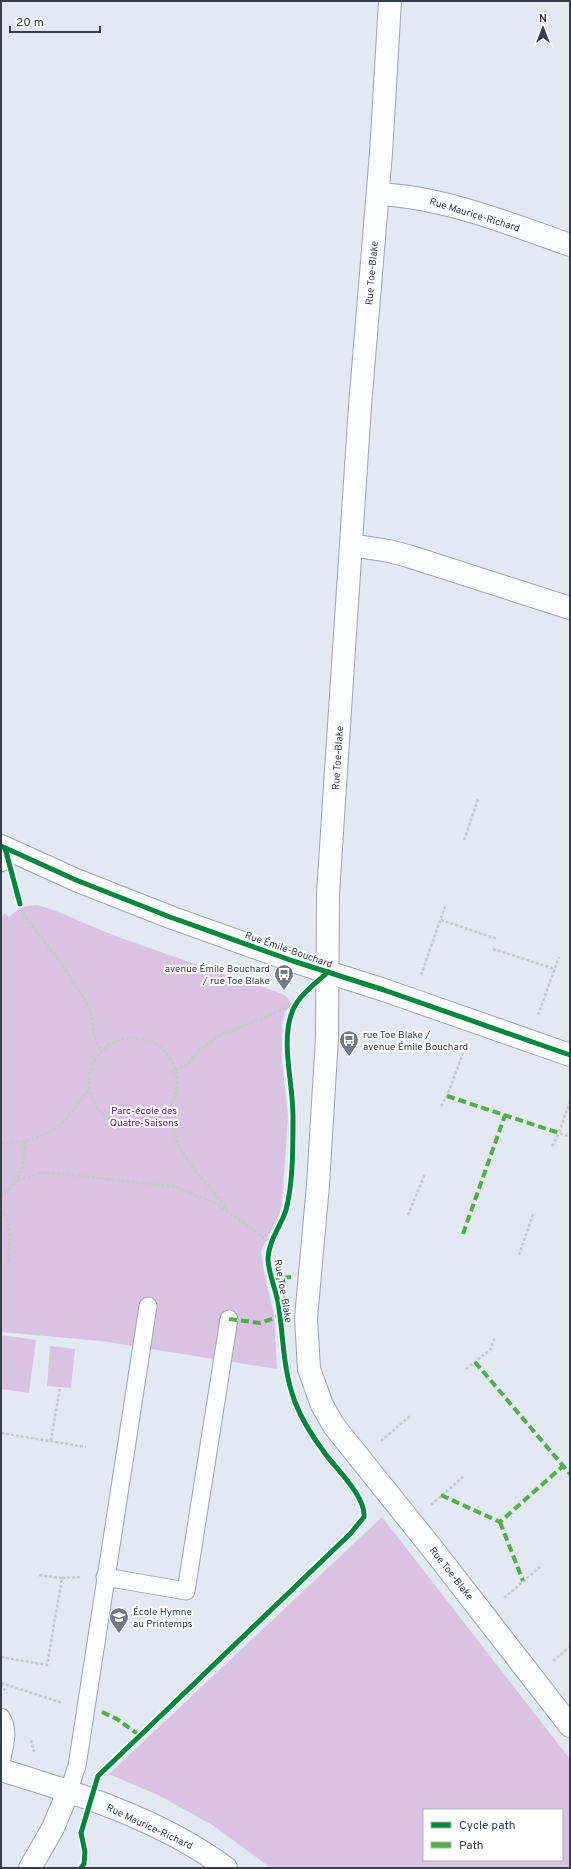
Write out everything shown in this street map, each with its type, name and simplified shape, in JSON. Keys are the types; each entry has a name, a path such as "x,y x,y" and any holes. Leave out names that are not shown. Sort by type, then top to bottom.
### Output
{"street":[{"name":"Rue Toe-Blake","path":"390,1 378,194 367,318 326,910 328,972 327,1037 318,1185 306,1318 309,1369 322,1405 334,1426 350,1448 435,1552 570,1726"},
{"name":"Rue Maurice-Richard","path":"378,194 412,196 436,202 570,245"},
{"path":"351,545 389,551 408,556 570,608"},
{"name":"Rue Émile-Bouchard","path":"2,853 76,880 136,905 570,1055"},
{"name":"Rue Maurice-Richard","path":"1,1770 102,1804 176,1837 226,1868"},
{"path":"30,1868 53,1828 68,1792"}],"lane":[{"path":"68,1792 76,1766 148,1306"},
{"path":"105,1576 186,1591 229,1319"},
{"path":"1,1717 4,1721 5,1743 1,1762"}],"path":[{"path":"464,840 478,799"},
{"path":"18,898 22,912 67,974 88,1006 97,1044 102,1050"},
{"path":"421,974 446,904"},
{"path":"441,920 497,938"},
{"path":"493,949 555,968"},
{"path":"538,1015 559,956"},
{"path":"291,1013 298,1002 328,972"},
{"path":"171,1072 187,1065 199,1050 220,1035 273,1014 298,1002"},
{"path":"128,1038 142,1039 156,1044 167,1054 175,1071 177,1080 176,1094 169,1108 158,1118 145,1125 130,1126 116,1123 103,1115 94,1103 89,1089 89,1075 94,1062 102,1050 114,1042 128,1038"},
{"path":"442,1106 463,1053"},
{"path":"1,1143 40,1137 56,1128 66,1119 89,1089"},
{"path":"552,1146 559,1133 570,1101"},
{"path":"165,1112 171,1121 181,1151 189,1164 206,1182 229,1212"},
{"path":"559,1133 570,1137"},
{"path":"1,1196 12,1187 22,1172 25,1140"},
{"path":"18,1180 35,1174 49,1173 115,1179 176,1187 199,1195 217,1204 271,1243"},
{"path":"408,1215 425,1174"},
{"path":"1,1210 6,1216 8,1223 8,1263"},
{"path":"519,1255 533,1214"},
{"path":"466,1369 490,1350 495,1337"},
{"path":"51,1441 60,1387"},
{"path":"378,1443 411,1415"},
{"path":"1,1433 86,1447"},
{"path":"427,1508 464,1476"},
{"path":"500,1601 541,1566"},
{"path":"1,1657 47,1665 62,1578 37,1575"},
{"path":"549,1664 570,1647"},
{"path":"1,1683 69,1705"},
{"path":"28,1778 34,1752"}],"green space":[{"name":"Parc-école des Quatre-Saisons","path":"37,905 56,911 133,942 277,992 286,996 292,1004 285,1012 282,1025 282,1063 288,1116 282,1204 279,1215 261,1251 264,1272 274,1315 277,1369 101,1341 1,1332 1,918 4,913 9,917 21,907"},
{"path":"1,1335 36,1340 29,1393 1,1389"},
{"path":"50,1346 75,1349 71,1388 47,1386"},
{"path":"382,1517 570,1759 570,1868 271,1868 214,1826 160,1796 109,1774"}],"marked path":[{"path":"447,1096 559,1133"},
{"path":"463,1234 505,1115"},
{"path":"272,1279 291,1277"},
{"path":"229,1319 260,1323 280,1316"},
{"path":"475,1362 570,1474"},
{"path":"441,1495 500,1522 563,1466"},
{"path":"500,1522 523,1581"},
{"path":"102,1712 117,1719 139,1735"}],"cycle path":[{"path":"1,846 76,880 170,917 293,961 384,990 570,1055"},
{"path":"5,848 20,904"},
{"path":"81,1868 84,1864 85,1852 81,1833 98,1776 350,1534 364,1517 360,1500 355,1491 315,1440 304,1422 295,1402 288,1377 278,1302 268,1263 269,1251 273,1239 286,1210 291,1177 293,1107 287,1040 288,1027 293,1008 297,1002 306,991 328,972"}],"place":[{"name":"avenue Émile Bouchard / rue Toe Blake","path":"284,991"},
{"name":"rue Toe Blake / avenue Émile Bouchard","path":"349,1057"},
{"name":"École Hymne au Printemps","path":"119,1634"}]}
